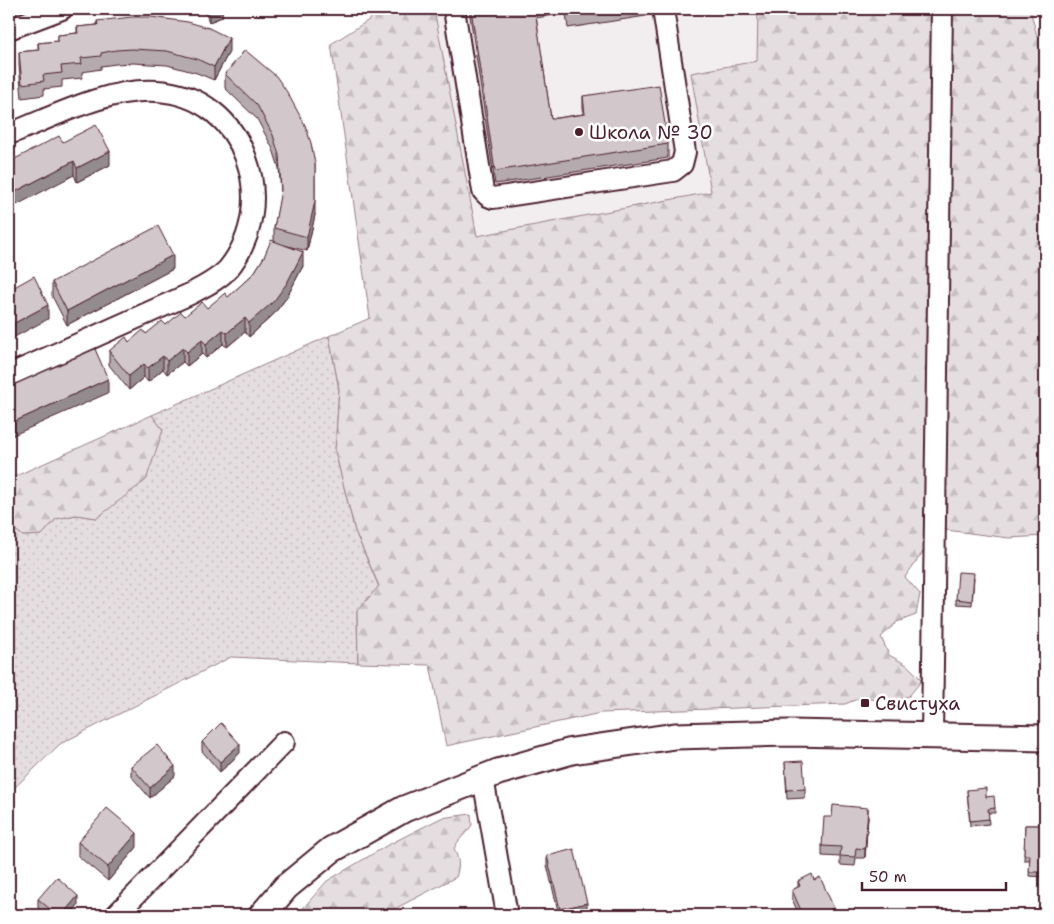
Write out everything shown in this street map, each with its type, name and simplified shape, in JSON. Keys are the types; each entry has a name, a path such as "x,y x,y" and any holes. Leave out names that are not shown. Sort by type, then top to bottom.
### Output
{"main road":[{"path":"262,915 286,887 331,850 404,809 498,772 572,751 675,736 789,733 1045,738"}],"street":[{"path":"9,29 62,9"},
{"path":"454,9 483,191 492,198 673,172 682,164 685,152 663,9"},
{"path":"932,736 942,9"},
{"path":"9,134 101,98 128,92 158,91 187,97 210,109 230,129 245,152 253,178 253,201 250,223 242,247 227,270 210,283 190,294 9,374"},
{"path":"116,915 284,742"},
{"path":"483,778 507,915"}],"shaded area":[{"name":"Школа № 30","path":"434,9 758,9 757,61 691,73 711,192 476,236"}],"green space":[{"path":"376,9 434,9 477,236 711,192 691,73 757,61 758,9 1030,9 1037,36 1045,35 1045,536 1009,538 946,530 930,542 905,577 920,594 916,615 897,622 881,637 889,655 907,665 922,680 909,696 891,701 860,698 845,704 601,713 446,746 430,665 358,663 357,611 379,586 355,531 335,451 339,389 329,336 370,318 331,44 369,20"},
{"path":"329,336 339,389 335,451 355,531 379,587 357,611 358,663 231,657 60,744 9,793 9,525 23,536 42,535 56,519 76,515 97,518 163,430 152,415"},
{"path":"152,415 163,430 146,480 97,518 76,515 56,519 42,535 23,536 9,525 9,479"},
{"path":"471,814 472,825 454,849 458,863 456,877 383,915 297,915 327,881 386,846 441,818"}],"building":[{"path":"207,9 218,9 209,12"},
{"path":"471,9 535,9 551,119 585,114 583,96 659,85 668,144 495,171"},
{"path":"568,9 601,9 568,14"},
{"path":"151,17 188,22 209,28 229,38 214,67 197,59 167,51 116,50 101,53 101,56 81,58 82,64 61,66 62,73 43,75 44,81 22,84 19,52 39,50 38,43 58,41 58,35 78,33 77,27 98,25 97,21"},
{"path":"245,50 276,76 305,125 311,143 315,163 315,201 307,237 274,228 281,190 279,155 273,135 257,105 225,74"},
{"path":"9,72 16,91 9,94"},
{"path":"96,125 110,151 77,168 74,161 9,195 9,162 59,136 63,142"},
{"path":"158,226 173,255 67,311 52,282"},
{"path":"271,240 303,252 287,283 274,301 249,323 245,318 227,333 223,330 206,344 202,340 187,352 183,348 167,361 163,356 148,368 144,364 129,376 109,351 126,337 129,342 143,330 146,334 162,321 166,325 181,312 185,316 202,302 207,308 225,293 228,297 254,273 264,257"},
{"path":"34,276 48,305 9,326 9,290"},
{"path":"95,349 108,379 9,424 9,387"},
{"path":"958,572 974,573 972,601 956,599"},
{"path":"221,723 240,744 220,762 202,742"},
{"path":"157,745 175,766 150,788 131,766"},
{"path":"803,761 805,789 787,790 785,762"},
{"path":"986,788 986,797 994,796 995,808 988,809 989,819 970,821 967,790"},
{"path":"833,805 868,808 865,849 856,848 855,857 840,856 841,847 822,846 824,817 832,817"},
{"path":"107,808 137,833 108,867 78,842"},
{"path":"1025,825 1045,825 1045,872 1029,872 1030,855 1024,855"},
{"path":"574,849 587,903 560,909 547,856"},
{"path":"812,874 814,880 820,877 834,908 817,915 803,915 792,890 800,886 798,881"},
{"path":"57,877 78,896 62,915 57,915 38,899"}],"place":[{"name":"Школа № 30","path":"579,132"},
{"name":"Свистуха","path":"865,703"}]}
